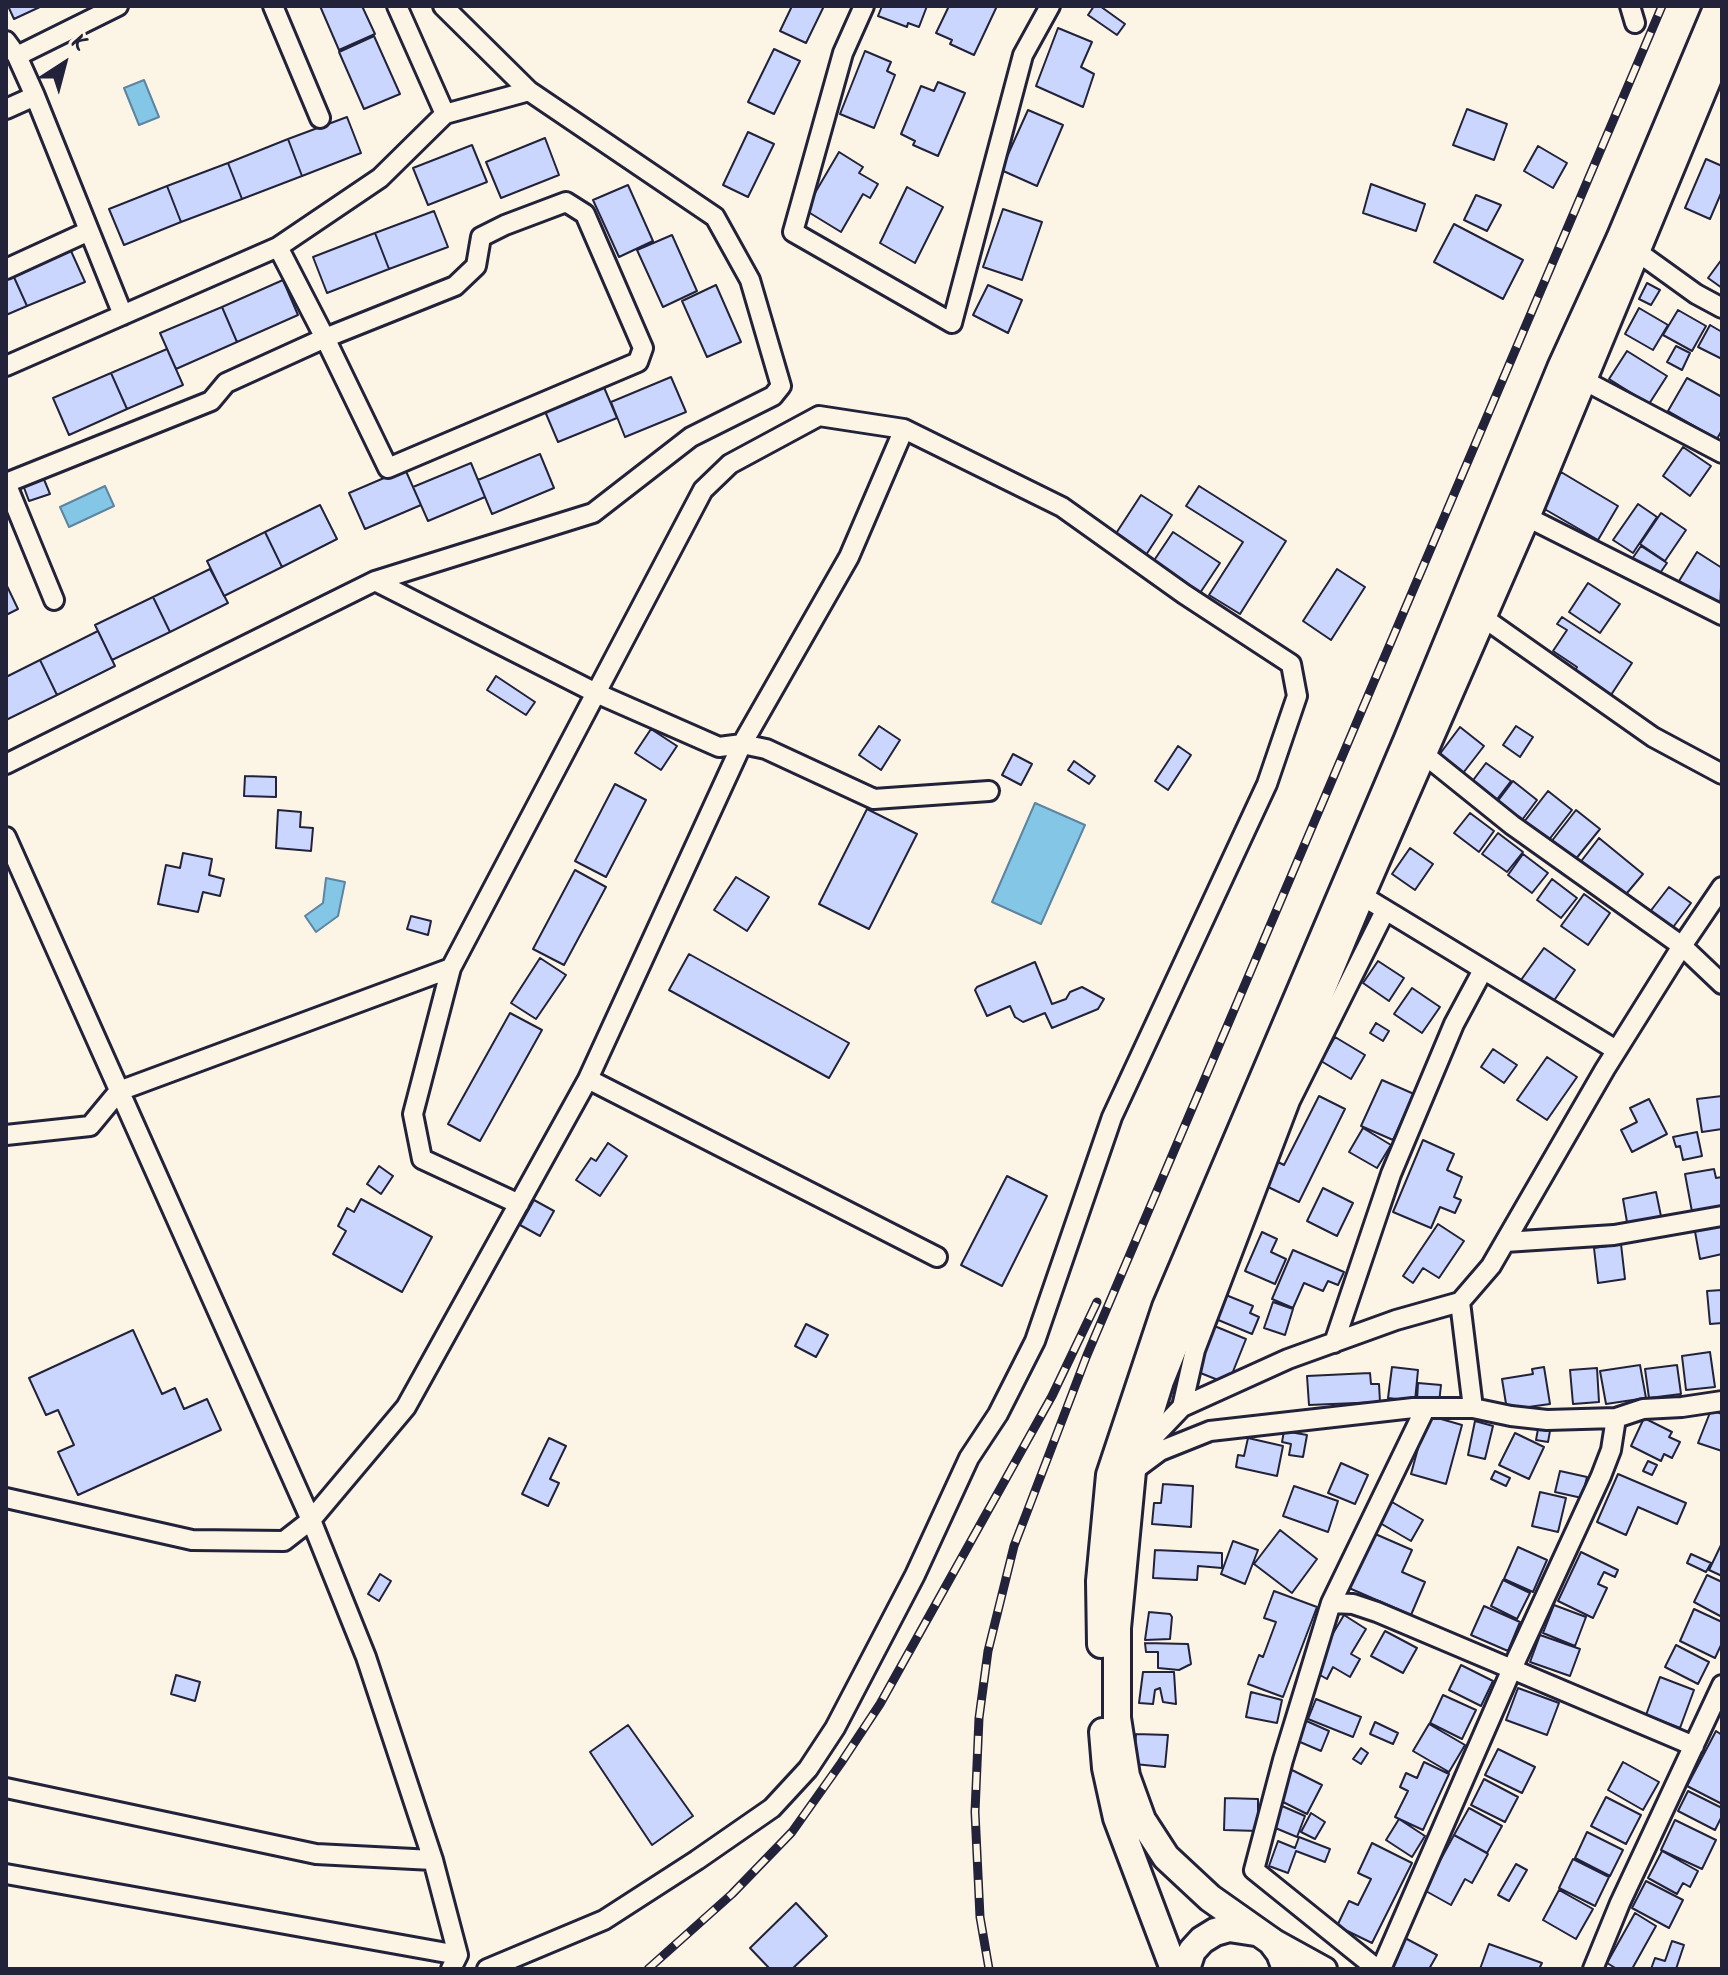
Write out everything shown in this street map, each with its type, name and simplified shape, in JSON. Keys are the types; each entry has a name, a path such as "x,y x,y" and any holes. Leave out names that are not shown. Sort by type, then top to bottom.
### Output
{"main road":[{"path":"1628,244 1718,6"},
{"path":"1174,1969 1117,1818 1106,1768 1100,1581 1166,1307 1353,890 1628,244 1722,44"},
{"path":"1286,1969 1271,1941 1210,1898 1166,1857 1142,1820 1126,1776 1117,1718 1117,1628 1127,1466 1353,890"},
{"path":"1186,1969 1192,1951 1215,1932 1244,1928 1259,1933"}],"street":[{"path":"118,6 11,48 35,96 123,315"},
{"path":"273,6 320,118"},
{"path":"397,6 445,114"},
{"path":"6,764 375,581 593,513 691,437 773,396 781,386 750,280 715,217 529,91 443,6"},
{"path":"864,6 843,53 793,232 952,323 1023,55 1050,6"},
{"path":"6,366 278,247 380,178 445,114 529,91"},
{"path":"6,109 35,96"},
{"path":"54,600 6,483 211,401 226,383 325,338 455,286 476,266 481,237 566,202 585,214 643,348 638,362 388,468 325,338 278,247"},
{"path":"6,269 89,231"},
{"path":"1628,244 1696,294 1722,308"},
{"path":"1571,374 1722,453"},
{"path":"487,1969 604,1920 710,1851 772,1808 808,1769 835,1728 915,1575 969,1458 998,1414 1035,1341 1112,1117 1267,784 1297,696 1291,664 1184,594 1062,507 904,429 819,416 730,464 703,490 451,968 413,1114 422,1159 519,1204"},
{"path":"6,1498 192,1540 284,1541 311,1520 406,1407 588,1079 742,744 849,557 904,429"},
{"path":"1516,511 1722,615"},
{"path":"375,581 596,693 719,747 742,744 766,749 874,799 989,791"},
{"path":"1472,610 1653,737 1722,774"},
{"path":"1415,747 1512,825 1682,946 1722,984"},
{"path":"6,837 311,1520 366,1657 433,1860 454,1962 6,1874"},
{"path":"1127,1466 1182,1407 1288,1359 1396,1320 1460,1302 1491,1266 1616,1050 1722,887"},
{"path":"1353,890 1616,1050"},
{"path":"1182,1407 1195,1350 1290,1101 1385,911"},
{"path":"6,1135 90,1126 119,1091 451,968"},
{"path":"1334,1343 1391,1174 1454,1024 1483,970"},
{"path":"588,1079 937,1257"},
{"path":"1505,1242 1614,1235 1722,1216"},
{"path":"1460,1302 1473,1408"},
{"path":"1127,1466 1210,1431 1413,1408 1473,1408 1547,1420 1616,1418 1643,1409 1722,1401"},
{"path":"1425,1409 1331,1603 1283,1760 1254,1870 1379,1969 1601,1476 1611,1450 1616,1418"},
{"path":"1331,1603 1353,1604 1377,1612 1694,1746"},
{"path":"1593,1969 1620,1903 1722,1685"},
{"path":"6,1788 316,1854 433,1860"},
{"path":"1259,1933 1325,1969"}],"water":[{"path":"144,80 159,117 139,125 124,88"},
{"path":"105,486 114,506 69,527 60,507"},
{"path":"1035,803 1085,825 1041,924 992,902"},
{"path":"326,878 345,882 338,916 316,932 305,916 323,903"}],"building":[{"path":"8,6 42,6 14,19"},
{"path":"320,6 362,6 375,34 339,50"},
{"path":"792,6 824,6 806,43 780,31"},
{"path":"882,6 927,6 919,27 908,23 907,27 878,16"},
{"path":"949,6 997,6 974,55 950,44 952,40 936,33"},
{"path":"1094,6 1100,6 1125,24 1117,35 1088,15"},
{"path":"1058,28 1092,42 1081,67 1094,74 1083,107 1036,86"},
{"path":"374,36 400,94 364,109 339,52"},
{"path":"774,49 800,61 774,114 748,102"},
{"path":"865,51 891,62 887,71 895,75 874,128 840,114"},
{"path":"938,82 965,93 938,156 913,145 915,141 901,134 921,86 934,91"},
{"path":"1467,109 1507,124 1494,160 1453,145"},
{"path":"1028,110 1063,125 1037,186 1001,170"},
{"path":"347,117 361,153 302,176 288,139"},
{"path":"748,132 774,144 748,197 723,185"},
{"path":"545,138 559,175 501,198 486,162"},
{"path":"288,139 302,176 242,199 228,163"},
{"path":"472,145 487,182 428,205 413,168"},
{"path":"1538,146 1567,163 1553,188 1524,171"},
{"path":"839,152 863,167 859,173 878,184 870,198 863,194 841,232 805,210"},
{"path":"1706,159 1722,166 1722,191 1710,219 1685,208"},
{"path":"228,163 242,199 181,222 167,186"},
{"path":"1371,184 1425,204 1416,231 1363,213"},
{"path":"628,185 653,241 619,257 593,200"},
{"path":"167,186 181,222 124,245 109,209"},
{"path":"907,187 943,207 915,263 880,243"},
{"path":"1476,195 1501,205 1487,231 1464,220"},
{"path":"1003,209 1042,222 1022,280 983,267"},
{"path":"434,211 448,247 389,269 375,233"},
{"path":"1454,224 1523,260 1503,299 1434,262"},
{"path":"375,233 389,269 327,293 313,257"},
{"path":"672,235 697,291 663,307 637,250"},
{"path":"71,251 85,282 27,306 13,275"},
{"path":"1722,259 1722,288 1708,278"},
{"path":"13,275 27,306 6,315 6,278"},
{"path":"283,280 298,315 237,342 222,307"},
{"path":"1647,283 1660,290 1651,305 1639,299"},
{"path":"716,285 741,342 707,357 682,301"},
{"path":"988,285 1022,300 1008,333 973,315"},
{"path":"222,307 237,342 176,369 160,333"},
{"path":"1639,308 1668,325 1653,350 1625,334"},
{"path":"1678,310 1706,326 1692,351 1663,335"},
{"path":"1710,325 1722,332 1722,359 1698,347"},
{"path":"1676,346 1690,353 1682,370 1667,362"},
{"path":"167,349 183,385 127,409 111,373"},
{"path":"1627,351 1667,376 1649,404 1609,379"},
{"path":"111,373 127,409 69,435 53,398"},
{"path":"671,377 686,412 625,437 611,402"},
{"path":"1687,378 1722,397 1722,430 1717,439 1668,411"},
{"path":"603,385 617,418 558,442 544,409"},
{"path":"1683,447 1711,466 1690,496 1663,476"},
{"path":"540,454 554,488 492,514 478,480"},
{"path":"471,463 485,497 428,521 413,487"},
{"path":"405,469 421,505 365,529 349,493"},
{"path":"1561,472 1618,506 1598,540 1541,507"},
{"path":"43,477 50,494 29,501 23,485"},
{"path":"1199,486 1286,541 1240,614 1209,595 1243,542 1186,506"},
{"path":"1141,495 1172,515 1144,558 1113,538"},
{"path":"1638,504 1657,517 1633,553 1613,540"},
{"path":"320,505 337,539 282,567 265,532"},
{"path":"1661,513 1686,530 1665,561 1640,544"},
{"path":"265,532 282,567 224,596 207,561"},
{"path":"1173,532 1220,563 1200,593 1153,562"},
{"path":"1641,546 1667,563 1658,576 1632,559"},
{"path":"1697,552 1722,568 1720,607 1679,581"},
{"path":"210,569 228,603 170,632 153,597"},
{"path":"1337,569 1365,587 1331,640 1303,621"},
{"path":"1588,583 1620,604 1600,633 1569,612"},
{"path":"6,584 18,609 6,615"},
{"path":"153,597 170,632 112,660 95,625"},
{"path":"1562,617 1632,663 1609,698 1573,674 1577,667 1553,651 1567,630 1557,624"},
{"path":"98,631 115,666 57,695 40,660"},
{"path":"40,660 57,695 6,720 6,677"},
{"path":"496,676 535,702 526,715 487,690"},
{"path":"879,726 900,740 881,770 859,755"},
{"path":"1516,726 1533,737 1520,757 1503,745"},
{"path":"1460,727 1484,746 1460,777 1436,759"},
{"path":"651,729 677,746 661,770 635,753"},
{"path":"1178,746 1191,755 1168,790 1155,781"},
{"path":"1013,754 1032,764 1021,785 1002,775"},
{"path":"1074,761 1095,776 1089,784 1068,770"},
{"path":"1486,763 1511,781 1495,802 1471,783"},
{"path":"245,776 276,777 276,797 244,796"},
{"path":"1513,781 1537,800 1522,820 1497,802"},
{"path":"615,784 646,800 606,877 575,861"},
{"path":"1548,791 1572,810 1548,841 1524,822"},
{"path":"867,809 917,834 869,929 819,904"},
{"path":"278,810 301,812 300,827 313,828 311,851 276,848"},
{"path":"1576,810 1600,829 1575,860 1551,842"},
{"path":"1470,813 1494,831 1479,852 1454,833"},
{"path":"1498,833 1523,852 1507,872 1482,854"},
{"path":"1599,838 1643,874 1622,899 1579,864"},
{"path":"1410,848 1433,864 1415,890 1392,874"},
{"path":"183,853 212,859 209,875 224,879 220,896 203,892 198,912 158,904 166,865 180,868"},
{"path":"1523,854 1548,873 1532,893 1508,875"},
{"path":"575,870 606,887 564,965 533,949"},
{"path":"736,877 769,897 747,931 714,910"},
{"path":"1552,879 1577,898 1561,918 1537,900"},
{"path":"1669,887 1691,903 1671,930 1649,913"},
{"path":"1584,894 1610,913 1588,945 1561,926"},
{"path":"411,916 431,921 428,935 407,929"},
{"path":"1544,948 1575,970 1553,1002 1521,980"},
{"path":"689,954 849,1043 829,1078 669,990"},
{"path":"540,958 566,975 536,1019 511,1003"},
{"path":"1378,961 1404,978 1389,1001 1363,983"},
{"path":"1035,962 1052,1004 1066,999 1070,992 1082,987 1104,999 1098,1009 1052,1028 1045,1013 1023,1022 1015,1017 1010,1006 987,1016 975,990 977,987"},
{"path":"1412,988 1440,1007 1422,1033 1394,1014"},
{"path":"510,1013 542,1030 480,1141 448,1124"},
{"path":"1376,1023 1389,1031 1383,1041 1370,1033"},
{"path":"1335,1037 1365,1055 1351,1079 1321,1061"},
{"path":"1493,1049 1517,1065 1504,1083 1481,1067"},
{"path":"1547,1057 1577,1077 1547,1120 1517,1100"},
{"path":"1382,1080 1414,1094 1393,1140 1361,1126"},
{"path":"1319,1096 1345,1109 1299,1202 1264,1185 1276,1161 1284,1165"},
{"path":"1722,1096 1722,1129 1702,1132 1697,1099"},
{"path":"1649,1099 1667,1134 1632,1152 1621,1130 1637,1122 1630,1108"},
{"path":"1363,1128 1391,1145 1377,1168 1349,1152"},
{"path":"1697,1132 1702,1156 1683,1160 1680,1146 1676,1147 1673,1137"},
{"path":"1423,1140 1454,1154 1447,1170 1462,1177 1454,1197 1461,1200 1455,1213 1440,1207 1431,1228 1393,1212"},
{"path":"608,1143 627,1156 600,1196 576,1180 591,1158 596,1161"},
{"path":"379,1166 393,1176 381,1194 367,1184"},
{"path":"1714,1169 1716,1178 1722,1177 1722,1212 1693,1217 1685,1174"},
{"path":"1007,1176 1047,1196 1002,1286 961,1265"},
{"path":"1323,1188 1353,1203 1337,1236 1307,1221"},
{"path":"1656,1192 1662,1221 1628,1228 1623,1199"},
{"path":"361,1199 432,1237 402,1292 333,1254 346,1231 338,1226 347,1208 354,1212"},
{"path":"534,1200 554,1211 540,1236 520,1225"},
{"path":"1722,1221 1722,1254 1700,1259 1694,1226"},
{"path":"1438,1224 1464,1241 1439,1278 1423,1268 1413,1283 1403,1276"},
{"path":"1262,1232 1277,1239 1271,1252 1286,1259 1275,1284 1245,1271"},
{"path":"1621,1244 1625,1279 1598,1283 1594,1248"},
{"path":"1293,1250 1344,1272 1338,1285 1328,1281 1323,1291 1304,1283 1293,1308 1272,1299"},
{"path":"1722,1290 1722,1323 1710,1324 1707,1291"},
{"path":"1221,1293 1253,1306 1250,1313 1259,1317 1252,1334 1211,1317"},
{"path":"1273,1302 1293,1309 1285,1335 1264,1328"},
{"path":"806,1324 828,1335 816,1357 795,1346"},
{"path":"1212,1325 1246,1339 1228,1384 1193,1370"},
{"path":"133,1330 162,1394 175,1388 184,1409 207,1399 221,1430 78,1495 58,1452 74,1445 58,1410 46,1415 29,1378"},
{"path":"1710,1352 1715,1387 1686,1390 1682,1356"},
{"path":"1640,1365 1646,1398 1606,1404 1600,1371"},
{"path":"1677,1365 1681,1394 1649,1398 1645,1369"},
{"path":"1392,1367 1418,1370 1415,1401 1388,1398"},
{"path":"1544,1367 1550,1404 1507,1410 1502,1379 1533,1374 1532,1369"},
{"path":"1597,1368 1599,1402 1573,1404 1570,1370"},
{"path":"1370,1373 1371,1384 1379,1384 1380,1402 1309,1405 1307,1376"},
{"path":"1418,1383 1441,1385 1439,1403 1417,1401"},
{"path":"1711,1410 1722,1414 1722,1451 1698,1443"},
{"path":"1427,1415 1462,1425 1446,1484 1411,1474"},
{"path":"1644,1418 1672,1432 1669,1437 1680,1442 1672,1458 1664,1454 1661,1461 1631,1446"},
{"path":"1475,1421 1493,1426 1485,1459 1468,1455"},
{"path":"1538,1429 1550,1431 1548,1442 1536,1440"},
{"path":"1284,1431 1307,1435 1303,1457 1289,1455 1291,1444 1282,1442"},
{"path":"1515,1433 1544,1447 1529,1479 1499,1465"},
{"path":"549,1438 566,1446 550,1479 559,1483 548,1506 522,1494"},
{"path":"1248,1438 1283,1446 1277,1476 1236,1467 1238,1455 1244,1456"},
{"path":"1648,1461 1657,1465 1652,1475 1643,1471"},
{"path":"1341,1463 1368,1475 1355,1504 1328,1493"},
{"path":"1495,1471 1510,1478 1506,1486 1491,1479"},
{"path":"1560,1471 1587,1477 1582,1498 1555,1492"},
{"path":"1618,1474 1686,1503 1677,1524 1638,1507 1626,1535 1597,1522"},
{"path":"1163,1484 1193,1486 1191,1527 1152,1524 1154,1503 1161,1503"},
{"path":"1294,1486 1338,1501 1328,1532 1283,1516"},
{"path":"1540,1492 1566,1498 1558,1532 1532,1526"},
{"path":"1392,1502 1423,1520 1411,1541 1380,1523"},
{"path":"1280,1530 1317,1559 1292,1593 1254,1564"},
{"path":"1373,1533 1412,1550 1402,1572 1425,1582 1411,1615 1349,1588"},
{"path":"1233,1541 1258,1550 1245,1584 1221,1574"},
{"path":"1722,1546 1722,1576 1709,1570"},
{"path":"1518,1547 1547,1560 1533,1592 1504,1579"},
{"path":"1155,1550 1222,1553 1222,1568 1198,1566 1197,1580 1153,1578"},
{"path":"1581,1552 1618,1570 1615,1577 1604,1572 1598,1584 1607,1588 1593,1618 1558,1601"},
{"path":"1691,1554 1711,1563 1706,1572 1687,1563"},
{"path":"380,1574 391,1581 379,1601 368,1594"},
{"path":"1707,1575 1722,1582 1722,1617 1694,1602"},
{"path":"1503,1580 1530,1593 1517,1619 1491,1606"},
{"path":"1274,1591 1317,1607 1283,1697 1248,1684 1259,1655 1263,1657 1276,1622 1264,1618"},
{"path":"1554,1605 1586,1617 1575,1646 1543,1633"},
{"path":"1484,1606 1520,1622 1508,1651 1471,1635"},
{"path":"1694,1609 1722,1622 1722,1643 1715,1658 1680,1641"},
{"path":"1149,1612 1170,1614 1170,1639 1145,1640"},
{"path":"1344,1615 1366,1629 1351,1654 1360,1659 1350,1677 1333,1667 1327,1679 1311,1670"},
{"path":"1385,1631 1417,1648 1403,1673 1371,1656"},
{"path":"1540,1635 1580,1649 1570,1676 1530,1662"},
{"path":"1145,1643 1188,1644 1191,1664 1179,1670 1158,1668 1158,1652 1146,1652"},
{"path":"1676,1645 1709,1662 1698,1684 1665,1667"},
{"path":"1461,1665 1493,1681 1481,1706 1449,1690"},
{"path":"1143,1672 1174,1672 1176,1704 1163,1702 1160,1688 1155,1690 1153,1704 1139,1703"},
{"path":"176,1675 200,1682 195,1701 171,1694"},
{"path":"1660,1677 1694,1690 1680,1728 1646,1715"},
{"path":"1518,1688 1559,1703 1547,1735 1506,1720"},
{"path":"1251,1692 1282,1700 1277,1723 1246,1717"},
{"path":"1443,1695 1476,1710 1462,1739 1430,1723"},
{"path":"1316,1699 1361,1717 1353,1737 1308,1719"},
{"path":"1302,1719 1329,1731 1321,1751 1293,1739"},
{"path":"1375,1722 1398,1733 1393,1744 1370,1734"},
{"path":"1429,1724 1465,1745 1449,1772 1413,1751"},
{"path":"628,1725 693,1816 652,1845 590,1752"},
{"path":"1716,1731 1722,1735 1722,1804 1687,1786"},
{"path":"1136,1734 1168,1735 1165,1767 1134,1764"},
{"path":"1361,1748 1368,1753 1361,1764 1353,1759"},
{"path":"1498,1749 1535,1767 1522,1793 1485,1775"},
{"path":"1424,1762 1449,1774 1423,1830 1395,1817 1408,1791 1400,1787 1406,1773 1417,1778"},
{"path":"1623,1762 1659,1782 1643,1810 1608,1790"},
{"path":"1292,1770 1322,1785 1307,1814 1277,1799"},
{"path":"1484,1779 1518,1797 1505,1822 1471,1805"},
{"path":"1688,1791 1722,1808 1722,1816 1715,1830 1678,1811"},
{"path":"1606,1797 1641,1815 1626,1844 1591,1826"},
{"path":"1225,1798 1258,1799 1258,1831 1224,1830"},
{"path":"1282,1806 1305,1816 1297,1837 1273,1827"},
{"path":"1469,1808 1502,1826 1487,1853 1454,1835"},
{"path":"1311,1813 1325,1822 1315,1839 1301,1832"},
{"path":"1399,1819 1425,1836 1412,1857 1386,1840"},
{"path":"1675,1820 1716,1840 1702,1869 1661,1850"},
{"path":"1587,1832 1623,1850 1610,1876 1575,1858"},
{"path":"1454,1835 1488,1854 1472,1883 1465,1879 1451,1905 1424,1890"},
{"path":"1299,1837 1330,1849 1325,1862 1296,1851 1288,1873 1269,1866 1278,1841 1295,1848"},
{"path":"1372,1843 1412,1863 1372,1943 1337,1926 1349,1901 1358,1905 1371,1879 1358,1873"},
{"path":"1662,1851 1698,1871 1690,1887 1683,1883 1677,1894 1648,1878"},
{"path":"1573,1859 1609,1877 1595,1906 1559,1888"},
{"path":"1516,1864 1527,1870 1509,1901 1498,1895"},
{"path":"1646,1881 1683,1900 1669,1928 1632,1908"},
{"path":"1559,1890 1593,1909 1576,1939 1543,1920"},
{"path":"796,1903 827,1936 792,1969 770,1969 750,1948"},
{"path":"1635,1913 1656,1926 1632,1969 1617,1969 1607,1963"},
{"path":"1405,1938 1437,1955 1429,1969 1396,1969 1391,1966"},
{"path":"1672,1941 1684,1945 1676,1969 1651,1969 1655,1958 1665,1961"},
{"path":"1489,1944 1542,1963 1539,1969 1480,1969"}],"railway":[{"path":"989,1969 980,1917 975,1812 979,1718 988,1651 1014,1546 1087,1355 1662,6"},
{"path":"648,1969 732,1894 792,1832 841,1763 880,1704 1052,1396 1097,1302"}]}
